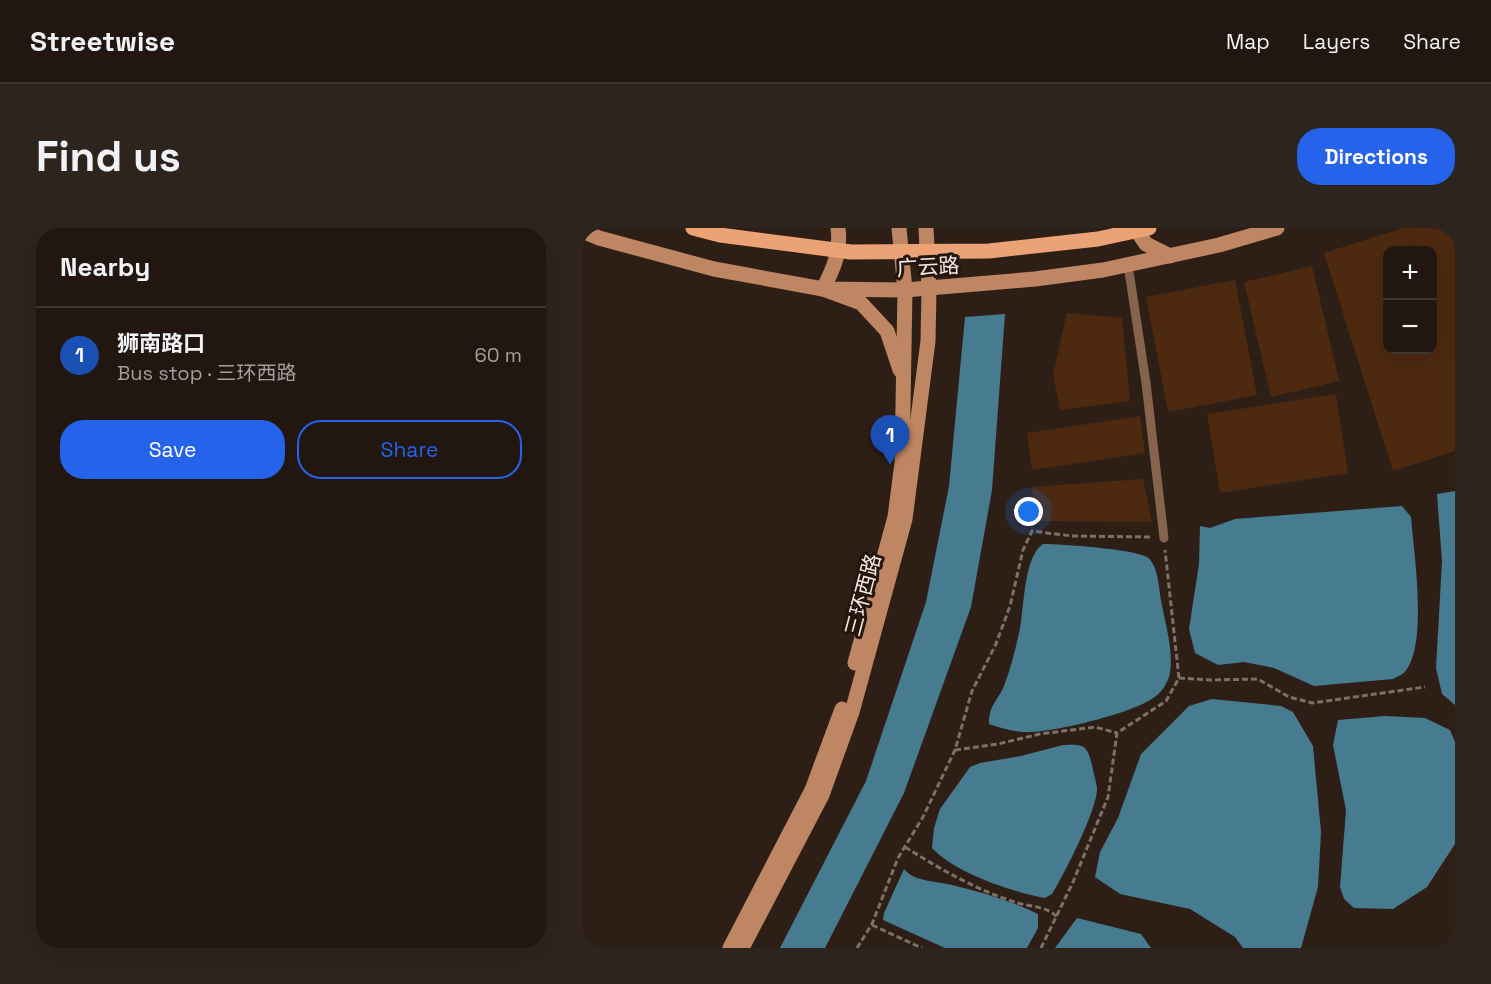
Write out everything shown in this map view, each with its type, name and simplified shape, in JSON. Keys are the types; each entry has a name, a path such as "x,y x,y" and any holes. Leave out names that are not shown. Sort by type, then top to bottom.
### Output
{"main road":[{"path":"693,228 720,235 850,252 989,251 1098,239 1149,228"},
{"path":"838,228 840,242 836,262 823,289 861,303 886,331 903,378"},
{"name":"三环西路","path":"730,948 812,790 843,709 895,517 902,463 905,290 899,228"},
{"name":"三环西路","path":"742,948 822,795 852,712 905,519 928,341 929,290 926,228"},
{"path":"1135,228 1146,244 1170,256"},
{"name":"广云路","path":"582,231 599,238 714,269 823,289 929,290 1046,278 1128,265 1219,245 1276,228"}],"lane":[{"path":"1128,265 1146,383 1164,538"}],"path":[{"path":"857,948 872,924 898,858 923,817 955,750 972,691 996,644 1010,606 1023,550 1032,531 1072,536 1164,538 1179,678 1166,701 1117,733 1095,727 1040,734 998,744 955,750"},
{"path":"1179,678 1258,679 1289,697 1312,703 1425,687"},
{"path":"1041,948 1073,882 1108,797 1117,733"},
{"path":"905,847 944,872 1017,902 1051,911 1057,916"},
{"path":"872,924 922,948"}],"water":[{"path":"1005,314 992,490 971,607 904,793 825,948 780,948 866,781 926,602 949,486 965,317"},
{"path":"1455,491 1455,705 1442,694 1436,668 1442,561 1437,494"},
{"path":"1402,506 1411,517 1418,598 1416,641 1412,659 1404,673 1393,679 1314,686 1274,668 1244,662 1218,665 1195,653 1189,629 1199,564 1200,526 1210,528 1235,519"},
{"path":"1043,544 1113,549 1139,554 1151,560 1157,577 1171,658 1169,677 1158,695 1132,709 1061,728 1021,732 989,724 992,708 1004,686 1013,657 1020,628 1028,570 1037,550"},
{"path":"1212,699 1281,706 1293,712 1313,746 1321,832 1318,887 1301,948 1243,948 1235,937 1190,909 1120,894 1095,877 1100,852 1118,818 1141,754 1189,706"},
{"path":"1385,716 1425,718 1450,730 1455,742 1455,844 1427,887 1393,909 1354,908 1344,899 1340,887 1346,810 1333,745 1338,720"},
{"path":"1063,745 1080,745 1086,749 1097,788 1096,798 1086,825 1052,894 1045,898 985,880 955,866 932,848 934,828 940,809 970,767"},
{"path":"904,869 920,879 974,891 1028,909 1038,914 1038,928 1027,948 945,948 883,920"},
{"path":"1077,918 1141,934 1151,948 1055,948"}],"building":[{"path":"1403,228 1455,228 1455,451 1393,471 1324,253"},
{"path":"1312,266 1339,381 1271,397 1244,282"},
{"path":"1235,280 1257,395 1168,412 1146,297"},
{"path":"1067,313 1122,318 1130,401 1060,410 1053,374"},
{"path":"1336,394 1348,473 1220,493 1207,414"},
{"path":"1140,416 1145,453 1032,470 1027,433"},
{"path":"1143,479 1152,522 1036,521 1032,487"}],"place":[{"name":"狮南路口","path":"890,465"}]}
